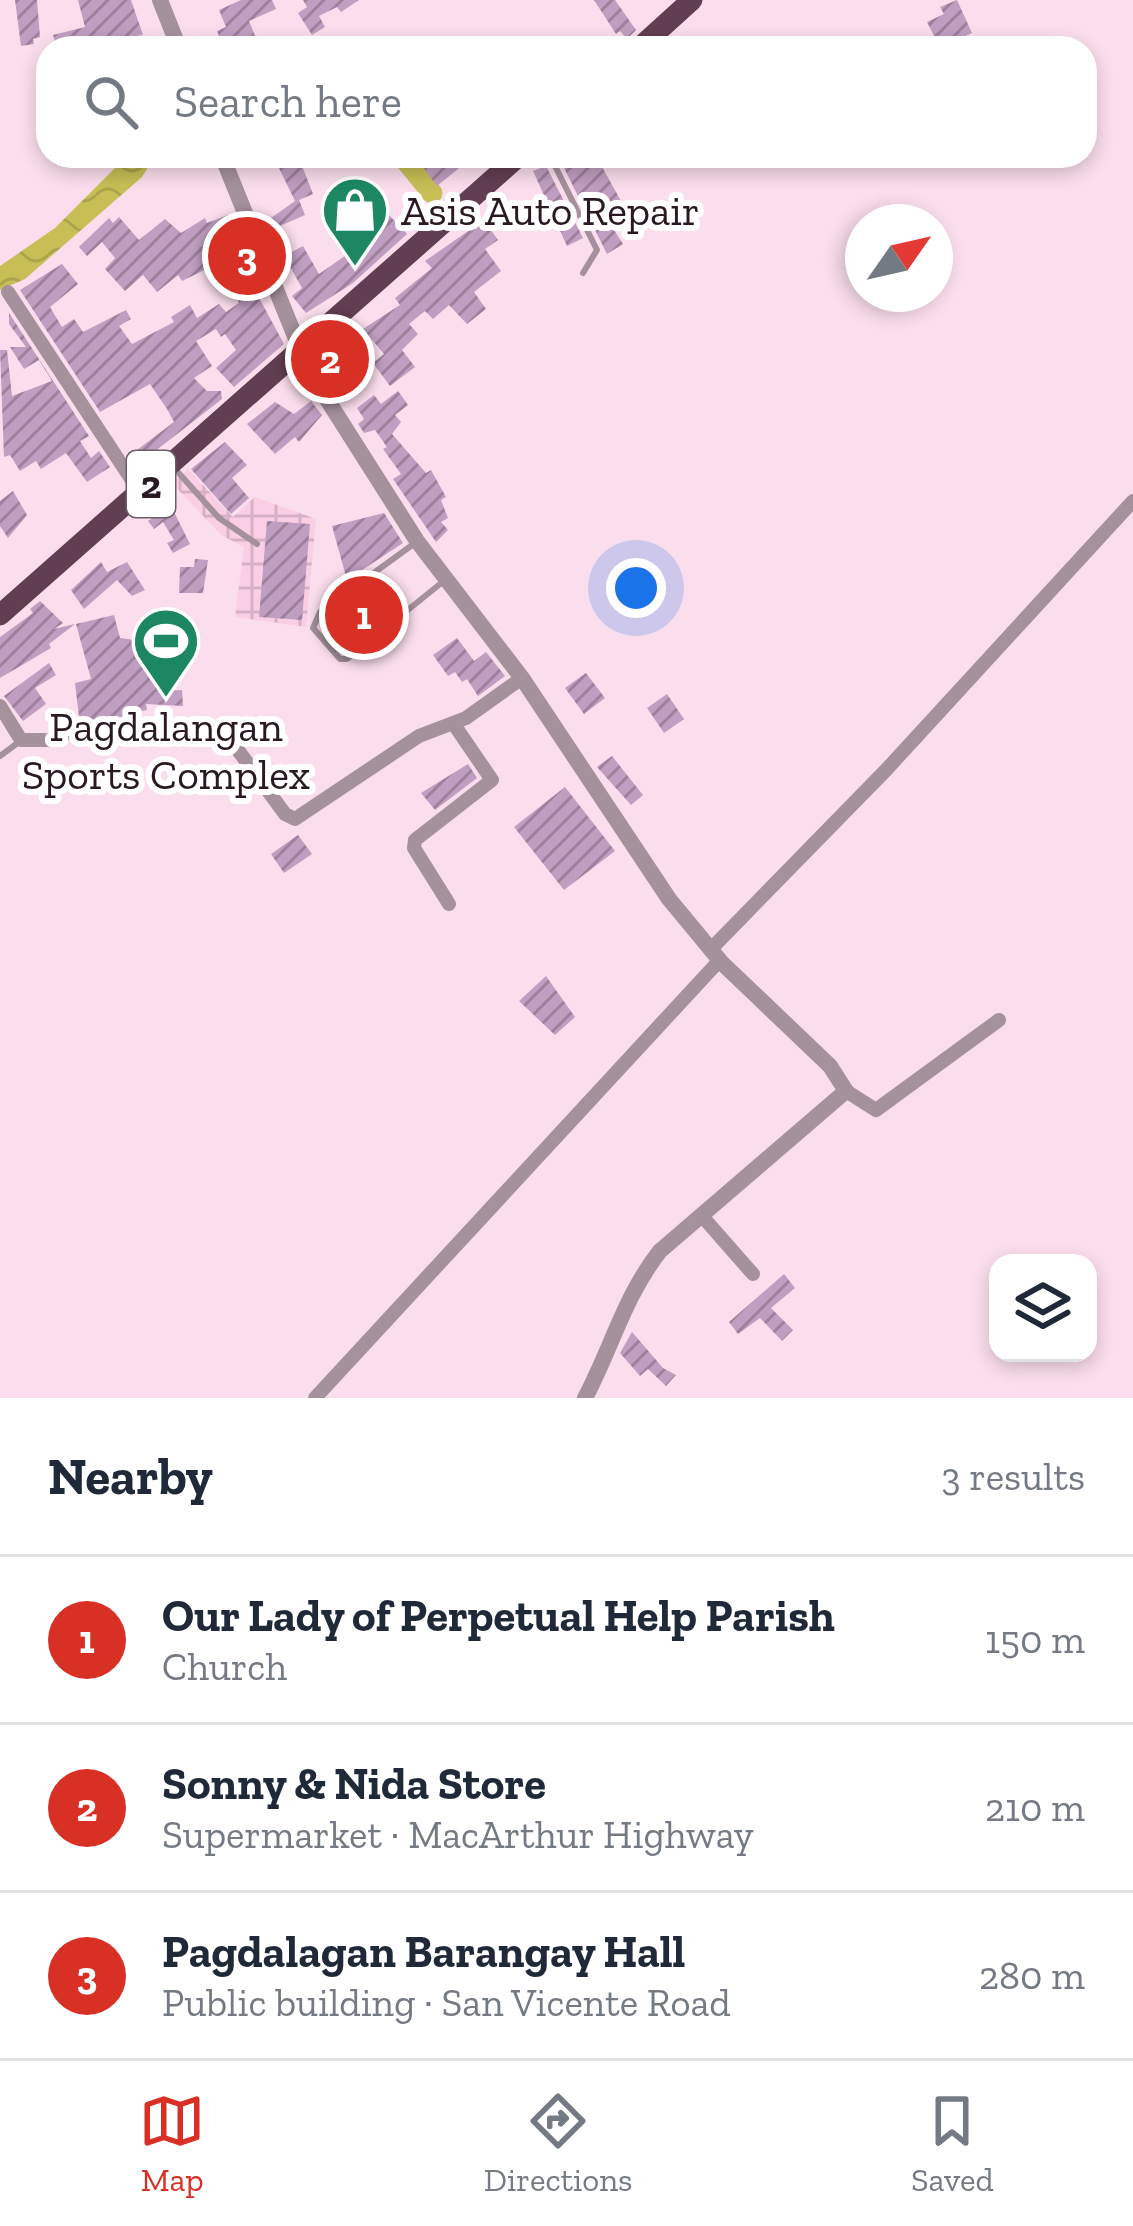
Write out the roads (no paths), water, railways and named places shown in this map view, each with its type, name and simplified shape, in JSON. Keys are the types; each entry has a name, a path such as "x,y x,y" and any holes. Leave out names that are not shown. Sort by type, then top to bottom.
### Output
{"highway":[{"path":"652,36 692,0"},
{"name":"2","path":"0,615 506,168"}],"street":[{"path":"160,0 174,36"},
{"path":"227,168 300,351 417,541 522,678 669,899 715,955 825,1060 846,1091 876,1110 999,1019"},
{"path":"8,292 141,494"},
{"path":"315,1398 1133,501"},
{"path":"232,742 285,814 295,819 419,736 453,723 522,678"},
{"path":"0,706 21,740 48,740 83,728"},
{"path":"449,904 414,848 415,840 491,780 453,723"},
{"path":"585,1398 636,1283 660,1251 846,1091"},
{"path":"702,1216 753,1274"}],"lane":[{"path":"556,168 597,250 584,273"},
{"path":"172,466 219,518 257,544"},
{"path":"417,541 320,612 313,628 340,659 347,659 446,578"},
{"path":"0,756 21,740"}],"water":[{"path":"115,168 148,168 25,279 0,290 0,266 55,228"}],"waterway":[{"path":"412,168 432,193"}],"place":[{"name":"Pagdalagan Barangay Hall","path":"247,256"},
{"name":"Asis Auto Repair","path":"355,269"},
{"name":"Sonny & Nida Store","path":"330,359"},
{"name":"Our Lady of Perpetual Help Parish","path":"364,615"},
{"name":"Pagdalangan Sports Complex","path":"166,700"}]}
